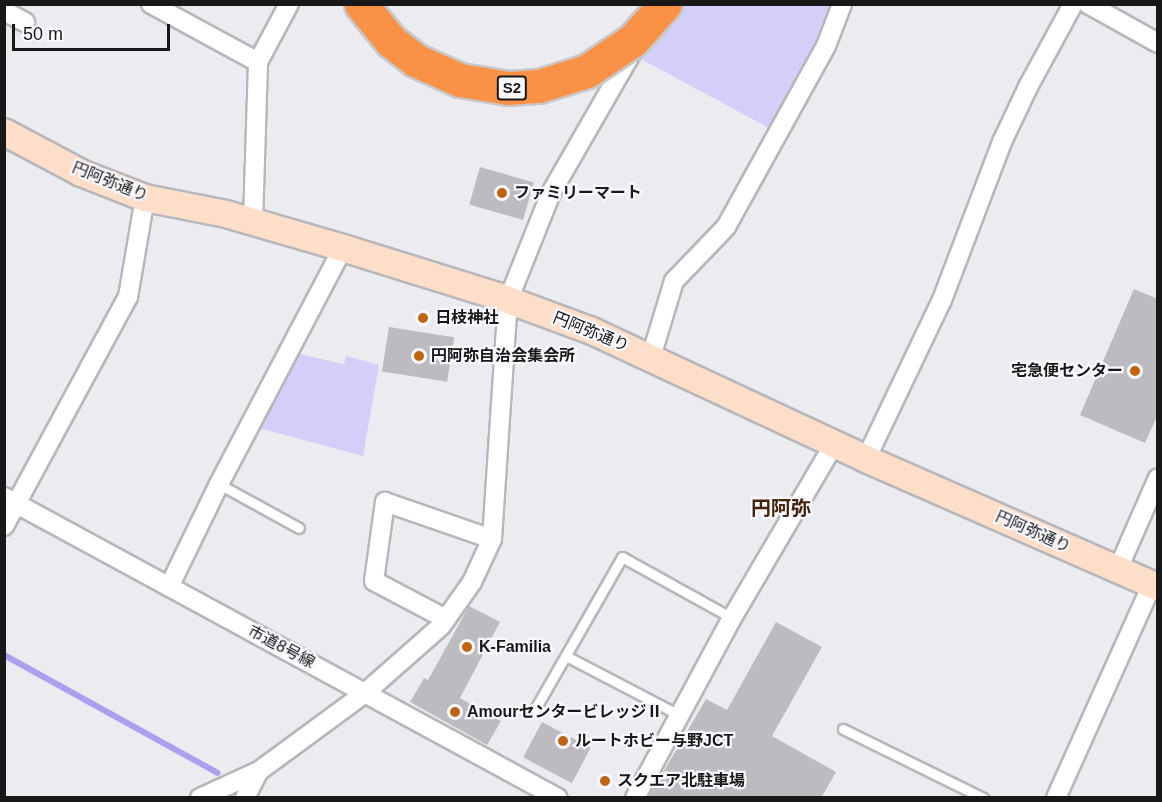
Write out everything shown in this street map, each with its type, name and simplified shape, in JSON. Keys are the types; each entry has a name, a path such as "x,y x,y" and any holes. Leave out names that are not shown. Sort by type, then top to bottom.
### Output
{"highway":[{"name":"S2","path":"361,4 391,41 423,64 460,80 508,88 539,86 587,71 633,40 665,4"}],"street":[{"path":"151,4 258,62"},
{"path":"200,798 259,771 365,693 446,619 471,582 492,539 509,300 551,193 659,4"},
{"path":"651,357 674,280 726,227 826,46 842,4"},
{"path":"866,459 942,300 1002,142 1028,87 1073,4"},
{"path":"1088,4 1158,43"},
{"path":"253,222 258,62 287,5"},
{"path":"4,11 25,22"},
{"name":"円阿弥通り","path":"4,132 81,173 145,198 193,206 343,248 509,300 592,331 866,459 1155,586"},
{"path":"4,526 11,500 128,297 145,198"},
{"path":"170,587 219,484 343,248"},
{"path":"635,798 732,618 834,444"},
{"path":"1118,569 1158,478"},
{"name":"市道8号線","path":"11,500 558,798"},
{"path":"446,619 374,581 385,502 492,539"},
{"path":"1056,798 1155,586"},
{"path":"245,798 259,771"}],"lane":[{"path":"219,484 299,528"},
{"path":"535,709 622,557 732,618"},
{"path":"566,656 679,715"},
{"path":"843,729 982,798"}],"shaded area":[{"path":"670,5 831,5 816,42 769,128 641,59"},
{"path":"299,354 344,364 346,356 379,365 363,456 259,428"}],"building":[{"name":"ファミリーマート","path":"480,167 534,182 523,220 469,204"},
{"path":"1134,289 1158,299 1158,414 1145,443 1080,415"},
{"path":"389,327 454,337 447,382 382,371"},
{"path":"469,606 500,622 460,698 501,721 487,745 410,702 424,678 428,680"},
{"path":"776,622 822,647 772,736 836,772 821,798 648,798 706,699 727,710"},
{"path":"542,722 591,748 572,783 523,757"}],"waterway":[{"path":"4,655 218,773"}],"place":[{"name":"ファミリーマート","path":"502,193"},
{"name":"日枝神社","path":"423,318"},
{"name":"円阿弥自治会集会所","path":"419,356"},
{"name":"宅急便センター","path":"1135,371"},
{"name":"K-Familia","path":"467,647"},
{"name":"AmourセンタービレッジⅡ","path":"455,712"},
{"name":"ルートホビー与野JCT","path":"563,741"},
{"name":"スクエア北駐車場","path":"605,781"}],"district":[{"name":"円阿弥","path":"781,508"}]}
